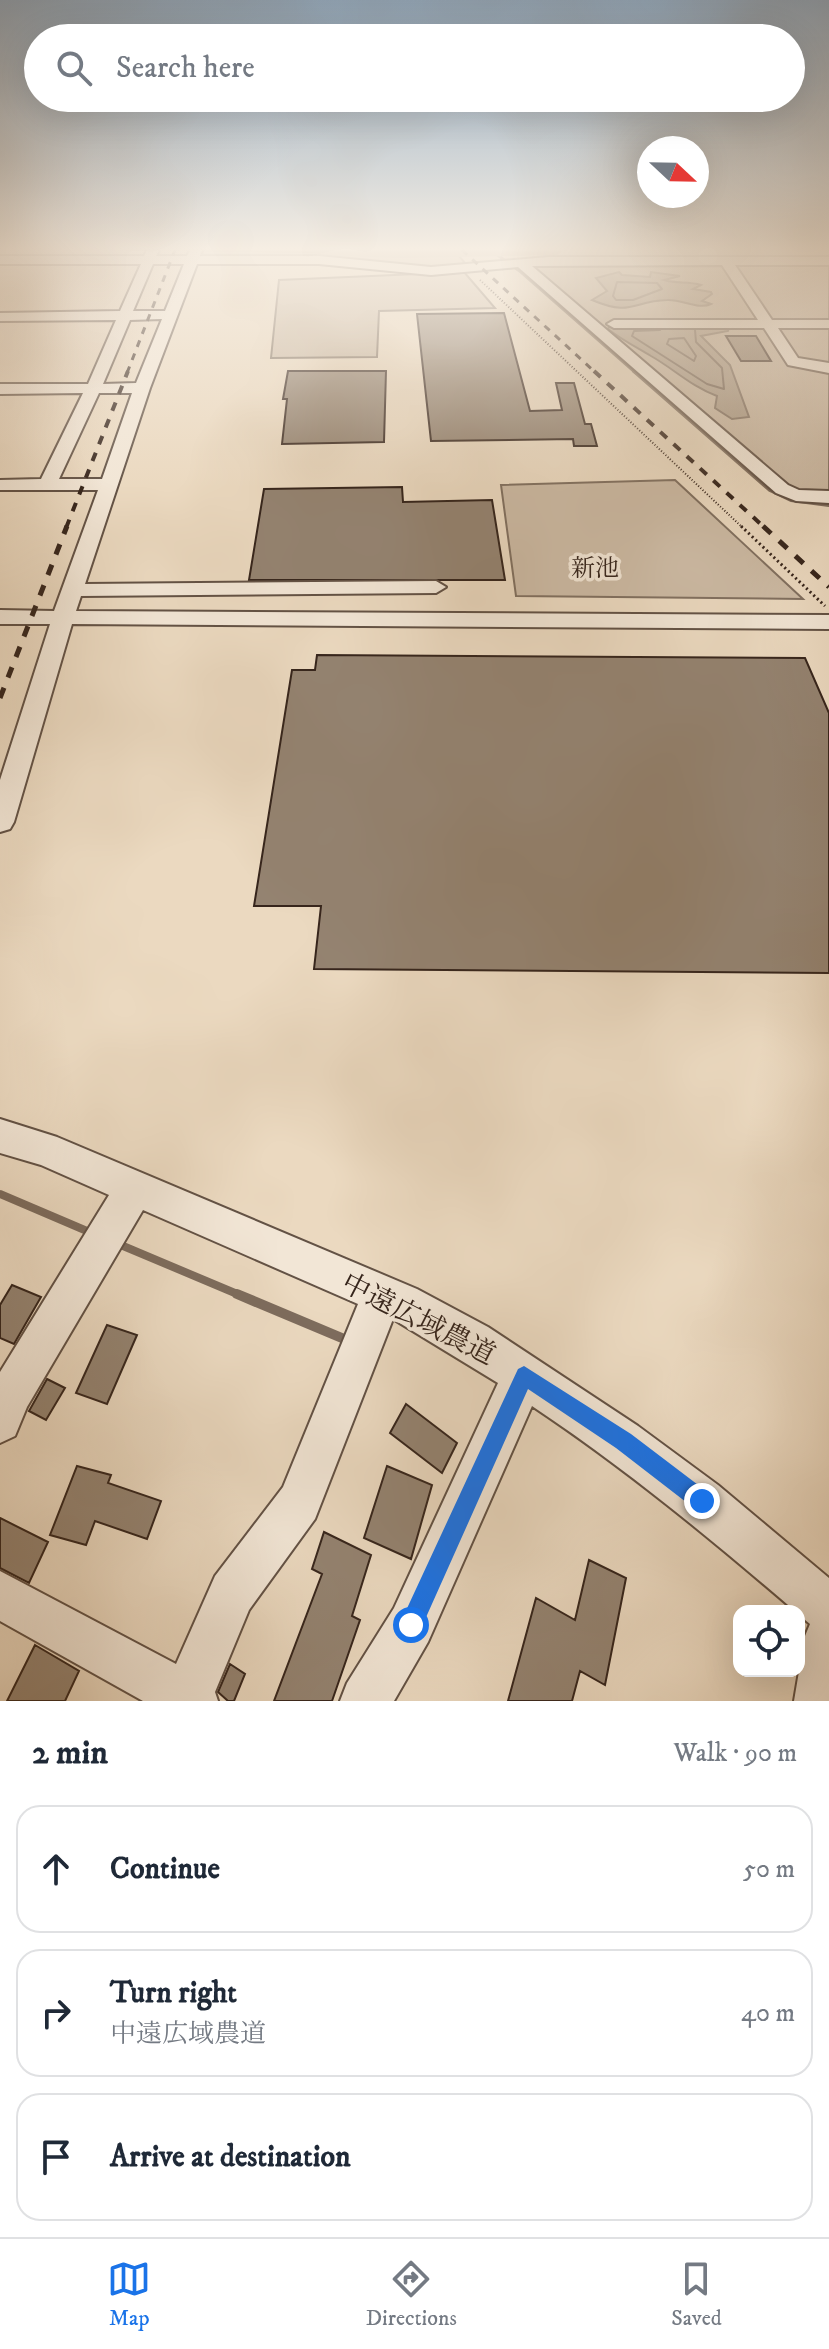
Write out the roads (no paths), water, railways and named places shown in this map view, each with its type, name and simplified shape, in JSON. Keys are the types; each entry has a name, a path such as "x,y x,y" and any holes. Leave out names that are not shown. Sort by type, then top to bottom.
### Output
{"street":[{"path":"47,485 118,329"},
{"path":"1,819 63,617 165,329"},
{"path":"599,329 782,489 796,495 829,497"},
{"path":"769,329 793,362 829,368"},
{"path":"0,389 142,388"},
{"path":"0,485 111,484"},
{"path":"73,590 436,587"},
{"path":"0,617 829,622"},
{"name":"中遠広域農道","path":"0,1136 44,1149 382,1295 473,1342 623,1441 702,1501 829,1609"},
{"path":"0,1421 11,1394 135,1188"},
{"path":"0,1595 190,1699 232,1593 299,1503 382,1295"},
{"path":"365,1701 411,1625 524,1375"},
{"path":"819,1701 829,1636"}],"water":[{"path":"609,329 728,329 701,336 730,365 749,417 732,419 715,408 717,396"}],"waterway":[{"path":"586,329 636,373"},
{"path":"634,371 770,490 791,500 829,505"},
{"path":"0,1194 94,1234"},
{"path":"116,1243 242,1296"},
{"path":"237,1294 349,1341"}],"railway":[{"path":"127,373 144,329"},
{"path":"548,329 596,373"},
{"path":"66,528 128,371"},
{"path":"594,371 765,528"},
{"path":"0,698 67,526"},
{"path":"763,526 829,587"}],"district":[{"name":"新池","path":"595,568"}]}
